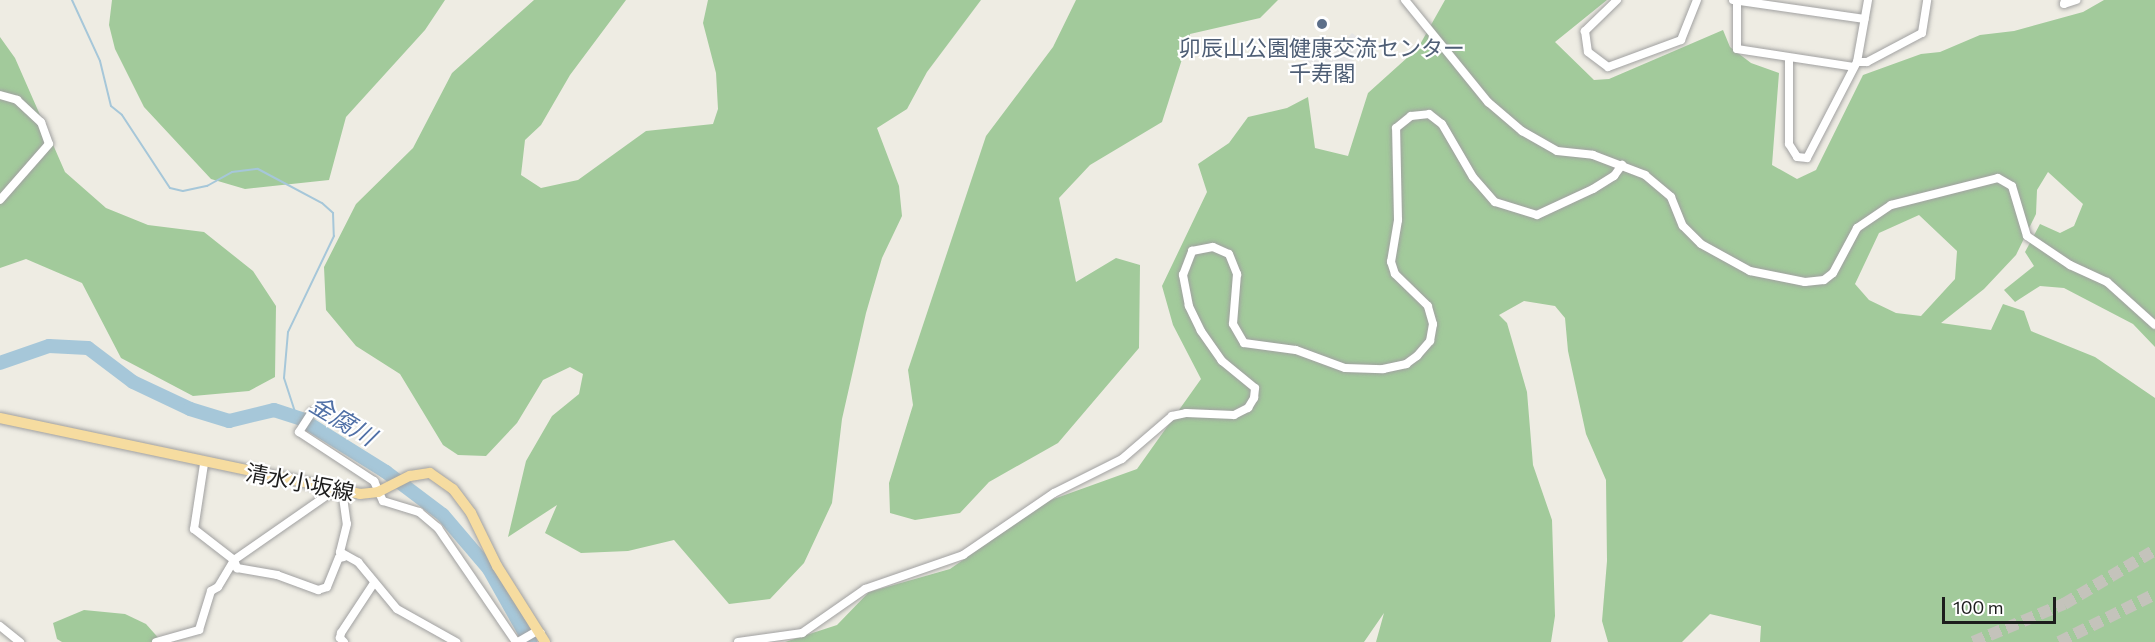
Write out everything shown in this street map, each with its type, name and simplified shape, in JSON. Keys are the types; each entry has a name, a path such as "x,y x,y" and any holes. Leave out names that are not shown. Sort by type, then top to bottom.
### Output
{"main road":[{"name":"清水小坂線","path":"0,418 204,464 360,494 381,491 410,476 430,473 453,489 541,635"}],"street":[{"path":"1405,0 1488,102 1522,131 1557,151 1593,155 1645,175 1671,197 1683,226 1710,250 1750,272 1805,282 1824,280 1833,273 1857,228 1891,205 1986,179 2006,179 2012,186 2027,236 2070,265 2107,282 2155,325"},
{"path":"1617,0 1585,31 1588,52 1608,67 1681,40 1697,0"},
{"path":"1864,19 1735,0 1737,49 1789,58 1855,65 1867,62 1922,33 1927,0"},
{"path":"1789,58 1790,144 1797,156 1807,158 1817,143 1855,65 1868,0"},
{"path":"2065,0 2064,4 2076,0"},
{"path":"0,95 17,100 41,122 49,144 0,200"},
{"path":"738,642 802,633 865,589 963,555 1054,493 1122,459 1172,416 1186,413 1234,415 1248,408 1255,388 1222,361 1201,331 1190,306 1183,275 1192,251 1213,247 1229,254 1237,274 1233,324 1244,343 1296,350 1345,368 1383,369 1406,363 1417,356 1430,341 1433,324 1428,306 1395,274 1391,262 1398,220 1394,153 1396,128 1402,121 1429,114 1442,124 1483,191 1495,202 1537,215 1593,189 1614,176 1622,165"},
{"path":"312,412 299,432 374,481 381,491 383,501 419,512 438,528 517,642 541,635"},
{"path":"204,464 194,530 234,560 237,568 277,575 318,590 327,587 339,558 344,556"},
{"path":"156,642 199,630 211,591 218,587 234,560 328,494 342,490 347,524 340,552 358,562 391,597 397,609 456,642"},
{"path":"344,642 340,638 341,633 375,582"},
{"path":"0,626 20,642"}],"green space":[{"path":"112,0 445,0 425,30 346,117 329,180 245,189 211,179 144,107 115,49 109,25"},
{"path":"534,0 626,0 570,75 541,125 525,140 521,175 541,188 578,180 646,131 713,124 718,109 716,73 703,23 708,0 981,0 927,72 907,109 877,128 899,186 902,216 882,258 866,313 842,419 832,503 804,563 770,599 729,604 674,540 628,551 581,553 545,533 557,505 508,537 526,461 552,416 579,394 583,374 570,367 543,380 517,423 486,456 458,455 443,445 400,374 356,346 326,310 324,267 356,204 413,148 452,73"},
{"path":"1076,0 1278,0 1260,18 1190,34 1162,122 1090,165 1059,198 1076,282 1116,258 1140,265 1139,348 1058,443 989,482 960,513 915,520 890,513 889,483 913,405 908,370 986,136 1053,47"},
{"path":"1445,0 1607,0 1555,42 1594,80 1609,79 1723,30 1730,47 1751,63 1779,73 1772,165 1797,179 1816,170 1863,75 1921,54 1940,52 1980,35 2014,31 2083,12 2104,0 2155,0 2155,347 2133,324 2064,288 2040,286 2015,302 2004,290 2034,266 2025,252 2040,224 2060,233 2074,226 2083,204 2048,172 2037,190 2036,214 2016,255 1984,289 1941,323 1991,330 2003,304 2024,311 2031,331 2095,357 2155,398 2155,642 1760,642 1761,626 1710,614 1682,642 1608,642 1602,621 1607,561 1606,480 1586,434 1568,351 1565,318 1555,306 1524,301 1499,315 1507,323 1527,392 1533,465 1552,520 1555,616 1551,642 1376,642 1384,613 1364,642 785,642 837,625 869,592 950,569 1048,501 1137,469 1201,379 1173,325 1162,286 1207,192 1198,164 1229,143 1248,117 1287,108 1308,97 1315,148 1348,156 1368,93 1418,48","holes":["1919,215 1957,251 1955,279 1921,316 1896,313 1869,300 1855,284 1879,233"]},
{"path":"0,37 15,58 65,172 106,208 148,225 204,232 253,271 276,306 275,377 249,391 193,396 121,358 82,283 26,259 0,268"},
{"path":"84,610 125,614 146,624 162,642 62,642 57,639 53,623"}],"shaded area":[{"path":"1352,33 1367,45 1340,76 1322,76 1296,55 1308,40 1330,58"}],"waterway":[{"path":"72,0 100,61 111,106 122,115 170,188 183,191 207,186 232,172 258,169 322,203 333,213 334,236 288,332 284,378 295,412 290,414"},
{"name":"金腐川","path":"0,363 49,346 88,348 133,382 190,409 229,421 274,410 301,419 386,472 443,515 489,569 530,642"}],"tunnel":[{"path":"1973,642 2064,604 2155,550"},
{"path":"2059,642 2155,594"}],"place":[{"name":"卯辰山公園健康交流センター 千寿閣","path":"1322,24"}]}
